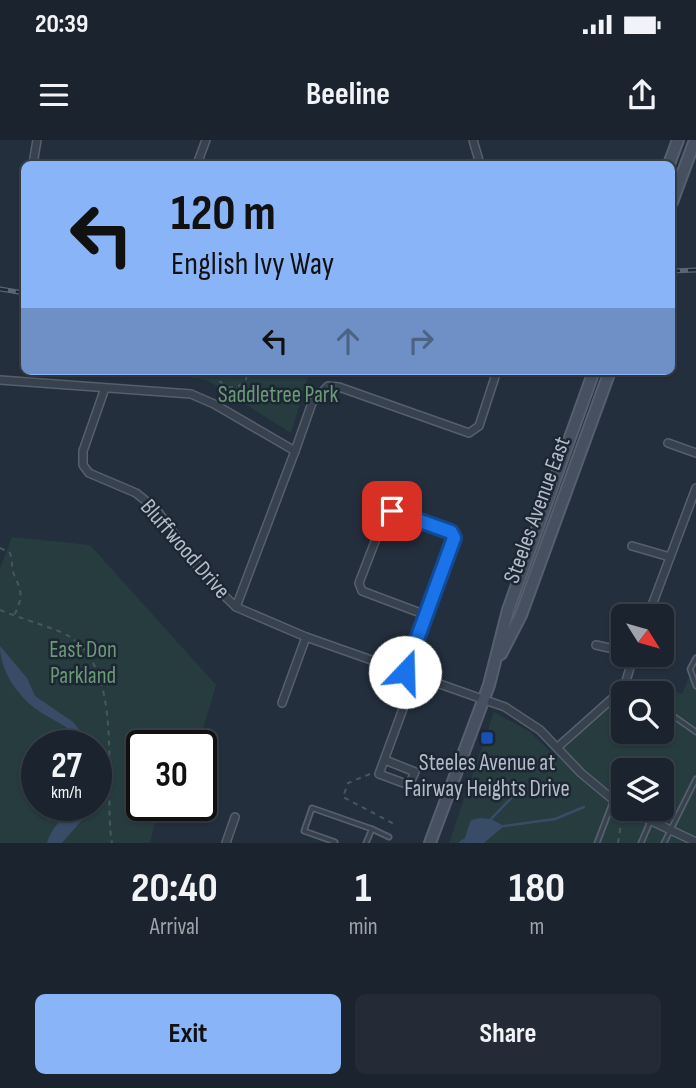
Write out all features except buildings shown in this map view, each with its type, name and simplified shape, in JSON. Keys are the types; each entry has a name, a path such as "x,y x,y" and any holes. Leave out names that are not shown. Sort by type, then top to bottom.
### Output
{"main road":[{"path":"670,161 678,140"},
{"path":"675,194 695,140"},
{"name":"Steeles Avenue East","path":"430,843 497,660 508,610 593,375"},
{"name":"Steeles Avenue East","path":"497,660 521,615 609,375"}],"street":[{"path":"34,161 37,140"},
{"path":"198,161 206,140"},
{"path":"473,140 479,161"},
{"path":"236,607 312,403 328,386 340,387 469,433 479,426 495,377"},
{"path":"0,380 191,394 214,404 295,451"},
{"name":"Bluffwood Drive","path":"104,388 83,451 83,465 89,472 136,493 156,509 208,580 236,607 306,636 524,717 559,746 581,773 611,799"},
{"path":"668,443 696,453"},
{"path":"652,604 696,488"},
{"path":"405,672 426,615 454,538 451,532 392,511 386,513 359,583 362,592 426,615"},
{"path":"632,545 670,557"},
{"path":"282,704 306,636"},
{"path":"596,645 611,648"},
{"path":"559,746 624,688 630,667"},
{"path":"385,760 415,772 409,785 379,774 415,676"},
{"path":"226,843 235,817"},
{"name":"Bluffwood Drive","path":"650,822 696,842"}],"lane":[{"path":"696,658 690,669 696,686"},
{"path":"674,716 696,732"},
{"path":"664,843 696,779"},
{"path":"597,843 611,806"},
{"path":"335,842 304,831 312,808 389,837"},
{"path":"641,843 650,822"},
{"path":"366,843 372,829"}],"path":[{"path":"219,375 220,381 226,387 239,386 250,375"},
{"path":"221,394 226,387"},
{"path":"0,548 10,553 14,577 21,584 21,603 14,616"},
{"path":"0,611 61,633 81,647 95,670 108,718 111,772 108,822 112,843"},
{"path":"416,764 437,771"},
{"path":"377,772 358,776 348,783 343,797 396,825"},
{"path":"618,843 622,821"}],"green space":[{"name":"Saddletree Park","path":"309,375 291,433 207,380 186,377"},
{"name":"East Don Parkland","path":"12,537 90,545 216,685 202,730 126,730 126,821 155,821 150,843 0,843 0,568"},
{"path":"696,660 696,843 449,843 494,712 530,732 556,757 611,704 611,744 674,744 674,692 682,694"}],"water":[{"path":"0,646 27,678 35,696 73,722 80,730 69,730 24,698 7,674"},
{"path":"491,819 504,826 484,843 463,843 471,820"},
{"path":"60,821 81,821 62,843 47,843"}],"waterway":[{"path":"491,819 517,792"},
{"path":"504,826 555,819 584,807"},
{"path":"460,843 464,840"}],"railway":[{"path":"675,271 696,270"},
{"path":"0,289 21,292"}],"place":[{"name":"Steeles Avenue at Fairway Heights Drive","path":"487,738"}],"route":[{"path":"392,511 451,532 454,538 405,672"}]}
